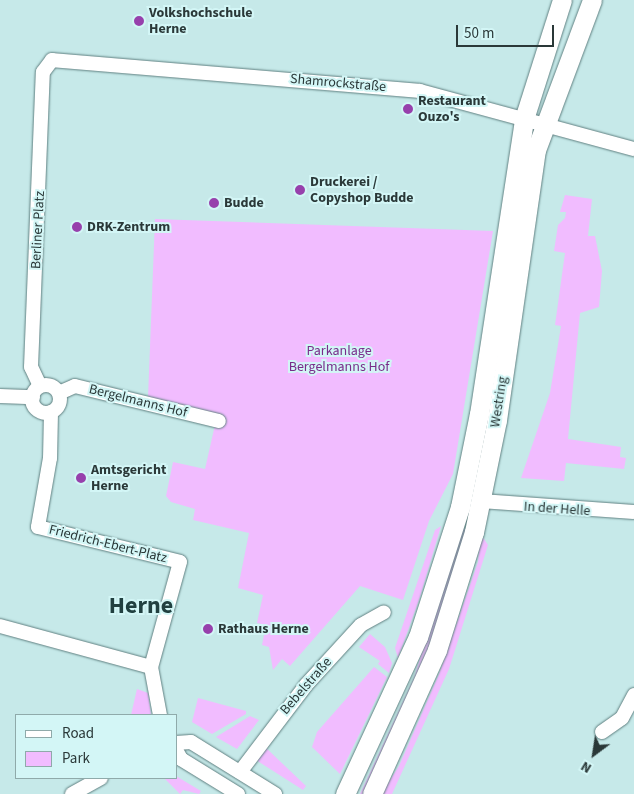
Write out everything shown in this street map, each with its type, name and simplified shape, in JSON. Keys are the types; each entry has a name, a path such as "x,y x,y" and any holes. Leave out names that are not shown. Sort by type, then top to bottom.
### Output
{"main road":[{"name":"Westring","path":"345,794 414,646 460,507 479,414 524,119 562,0"},
{"name":"Westring","path":"372,794 437,650 481,501 536,150 592,0"}],"street":[{"name":"Shamrockstraße","path":"43,72 57,59 412,90 634,149"},
{"name":"Berliner Platz","path":"36,392 31,367 43,72"},
{"path":"0,396 36,392 51,386 59,393 59,404 51,412 36,408 36,392"},
{"name":"Bergelmanns Hof","path":"59,393 75,386 219,422"},
{"name":"Friedrich-Ebert-Platz","path":"51,412 50,458 38,527 180,562 151,667"},
{"name":"In der Helle","path":"481,501 634,512"},
{"name":"Bebelstraße","path":"240,772 306,685 361,625 384,612"},
{"path":"0,626 151,667 160,714"},
{"path":"602,732 622,718 634,695"},
{"path":"178,743 191,742 275,794"},
{"path":"178,754 181,759 238,794"},
{"path":"72,794 99,779"}],"green space":[{"path":"565,195 592,199 588,236 595,236 602,271 599,307 580,313 568,439 621,447 620,457 626,458 624,469 566,463 564,481 521,478 550,393 561,326 555,325 565,253 554,251 558,225 565,218 566,212 560,212"},
{"name":"Parkanlage Bergelmanns Hof","path":"155,219 493,231 453,474 429,521 403,600 360,586 290,666 282,659 273,670 269,647 262,645 266,625 257,623 263,595 238,588 249,533 193,520 195,509 171,502 166,496 173,462 205,469 217,416 148,398"},
{"path":"441,526 420,597 398,658 395,648 435,530"},
{"path":"460,528 467,530 426,659 364,794 360,794 414,678"},
{"path":"480,533 488,545 449,669 392,794 381,794 399,766 439,674 478,562"},
{"path":"370,634 385,647 392,663 389,673 378,664 380,661 359,647"},
{"path":"374,667 387,677 340,774 312,747 317,732"},
{"path":"137,689 148,693 151,714 131,714"},
{"path":"198,698 246,711 246,714 212,734 192,722"},
{"path":"250,716 259,720 237,749 216,737"},
{"path":"264,746 306,786 303,790 256,760"},
{"path":"178,777 201,791 199,794 183,790 180,794 165,779 178,779"}],"place":[{"name":"Volkshochschule Herne","path":"139,21"},
{"name":"Restaurant Ouzo's","path":"408,109"},
{"name":"Druckerei / Copyshop Budde","path":"300,190"},
{"name":"Budde","path":"214,203"},
{"name":"DRK-Zentrum","path":"77,227"},
{"name":"Amtsgericht Herne","path":"81,478"},
{"name":"Rathaus Herne","path":"208,629"}],"district":[{"name":"Herne","path":"141,606"}]}
